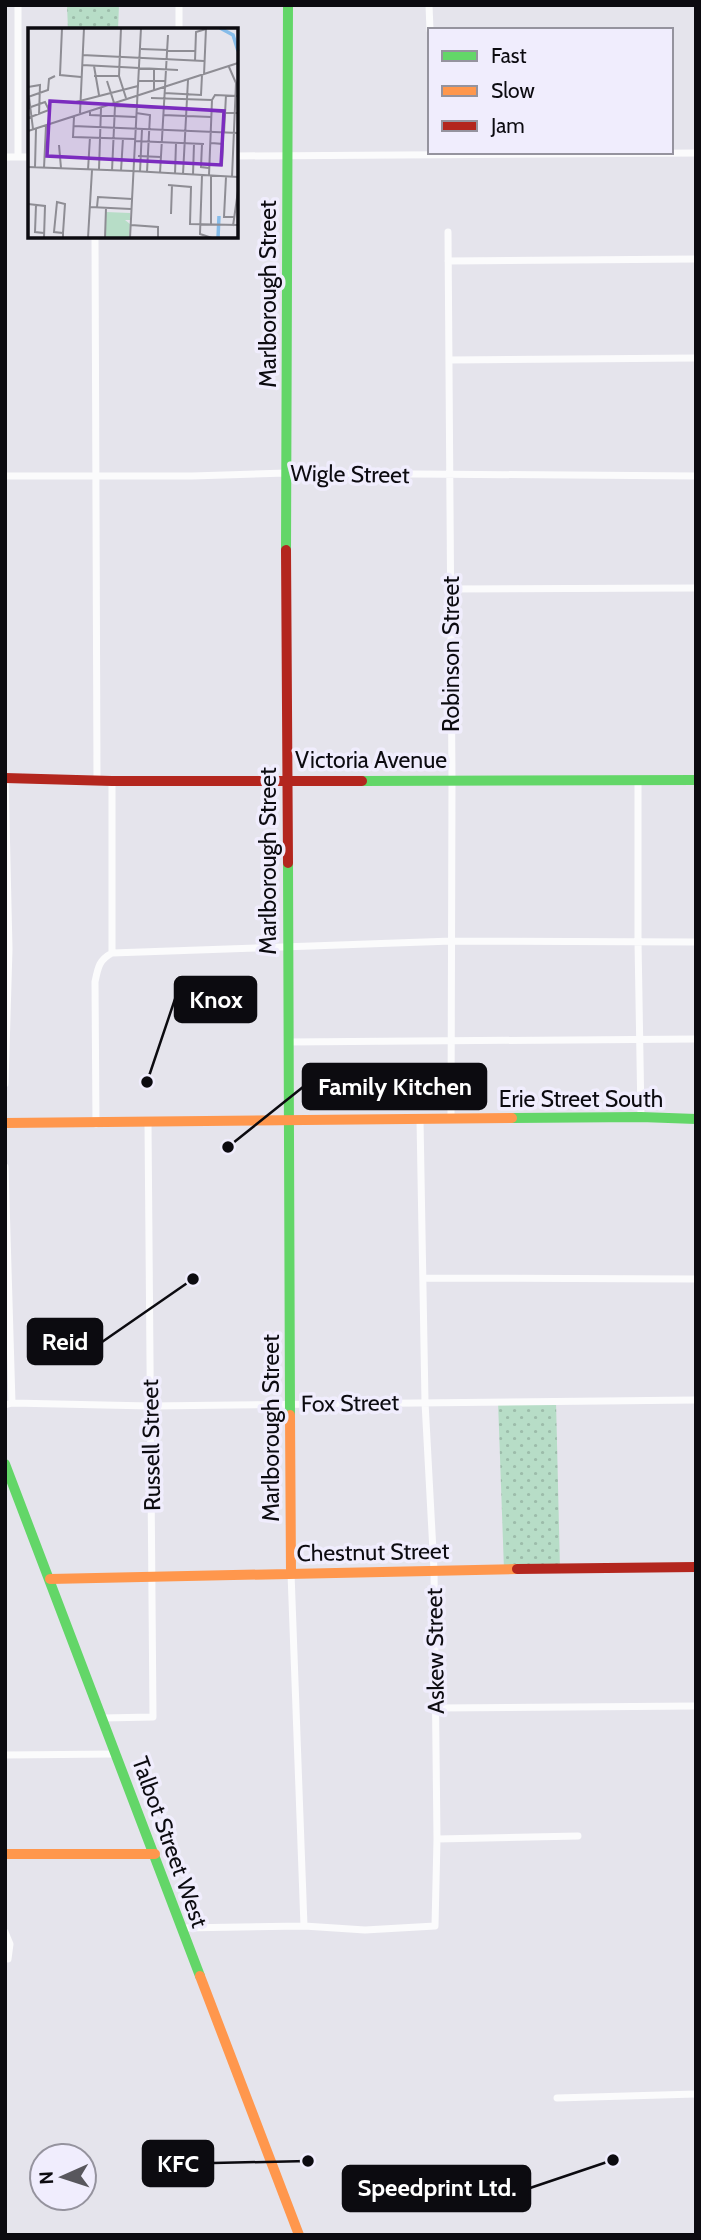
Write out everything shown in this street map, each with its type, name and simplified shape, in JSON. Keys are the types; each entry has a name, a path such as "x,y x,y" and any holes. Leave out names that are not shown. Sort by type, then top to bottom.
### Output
{"street":[{"path":"18,5 18,157"},
{"path":"179,5 179,28"},
{"name":"Marlborough Street","path":"288,5 286,473 291,1573 304,1926"},
{"path":"429,5 430,28"},
{"path":"673,153 696,153"},
{"path":"238,156 431,154"},
{"path":"5,157 28,157"},
{"name":"Robinson Street","path":"448,232 452,779 451,1119"},
{"path":"95,238 97,780"},
{"path":"448,261 696,259"},
{"path":"449,360 696,358"},
{"name":"Wigle Street","path":"5,476 286,473 696,476"},
{"path":"450,589 696,588"},
{"path":"5,777 5,1084"},
{"name":"Victoria Avenue","path":"5,777 97,780 696,780"},
{"path":"112,780 113,953"},
{"path":"638,780 640,1117"},
{"path":"96,1124 94,1020 98,966 104,958 113,953 452,941 696,942"},
{"path":"289,1042 696,1039"},
{"name":"Erie Street South","path":"5,1123 640,1117 696,1119"},
{"name":"Askew Street","path":"304,1926 365,1930 435,1926 437,1839 434,1570 425,1402 420,1119"},
{"name":"Russell Street","path":"103,1718 153,1717 148,1123"},
{"path":"5,1167 8,1404"},
{"path":"424,1278 696,1279"},
{"name":"Fox Street","path":"8,1404 150,1406 696,1400"},
{"name":"Talbot Street West","path":"5,1464 299,2235"},
{"name":"Chestnut Street","path":"50,1580 434,1570 696,1567"},
{"path":"436,1708 696,1706"},
{"path":"5,1755 117,1754"},
{"path":"437,1839 578,1836"},
{"path":"5,1854 155,1854"},
{"path":"182,1928 304,1926"},
{"path":"5,1932 10,1944 8,1959"},
{"path":"557,2098 696,2094"}],"green space":[{"path":"67,5 119,5 118,28 68,28"},
{"path":"498,1401 556,1401 560,1569 504,1570"}],"traffic: fast":[{"path":"286,550 288,5"},
{"path":"362,781 696,780"},
{"path":"288,863 290,1415"},
{"path":"512,1118 696,1119"},
{"path":"5,1464 200,1976"}],"traffic: slow":[{"path":"5,1123 512,1118"},
{"path":"290,1415 291,1573"},
{"path":"50,1579 517,1569"},
{"path":"5,1854 155,1854"},
{"path":"200,1976 299,2235"}],"traffic: jam":[{"path":"286,550 288,863"},
{"path":"5,778 112,781 362,781"},
{"path":"517,1569 696,1567"}],"place":[{"name":"Knox","path":"147,1082"},
{"name":"Family Kitchen","path":"228,1147"},
{"name":"Reid","path":"193,1279"},
{"name":"Speedprint Ltd.","path":"613,2160"},
{"name":"KFC","path":"308,2161"}]}
